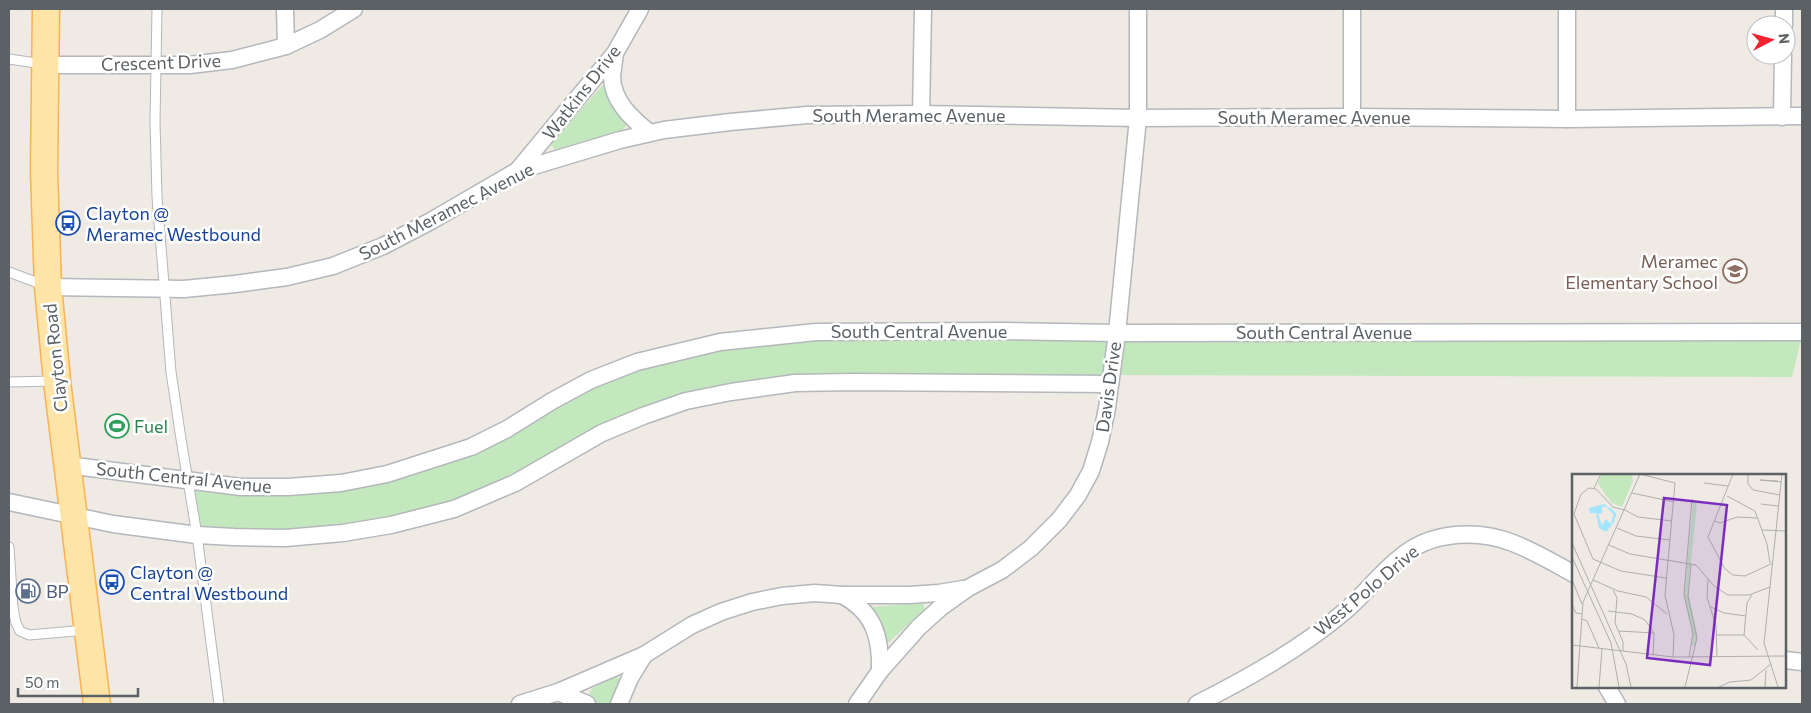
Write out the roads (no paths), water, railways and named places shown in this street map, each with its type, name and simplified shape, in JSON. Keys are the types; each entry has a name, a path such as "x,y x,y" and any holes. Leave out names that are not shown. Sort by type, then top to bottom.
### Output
{"main road":[{"name":"Clayton Road","path":"46,9 44,171 48,287 57,381 97,704"}],"street":[{"path":"285,9 286,46"},
{"name":"Crescent Drive","path":"46,65 190,65 232,60 286,46 320,30 354,9"},
{"name":"Watkins Drive","path":"517,171 615,53 640,9"},
{"path":"921,114 924,9"},
{"name":"Davis Drive","path":"857,704 880,671 919,627 940,608 968,588 1002,570 1031,548 1059,520 1078,495 1091,471 1100,442 1117,332 1138,118 1138,9"},
{"path":"1352,9 1352,117"},
{"path":"1567,9 1567,119"},
{"path":"615,53 612,78 619,101 631,117 650,133"},
{"path":"1782,117 1783,65"},
{"name":"South Meramec Avenue","path":"48,287 184,289 287,277 333,266 383,246 431,221 517,171 620,140 650,133 730,122 807,115 921,114 1138,118 1567,119 1802,116"},
{"name":"South Central Avenue","path":"67,464 241,487 288,487 341,483 387,474 471,448 591,380 637,362 720,342 816,332 1004,330 1117,332 1802,332"},
{"path":"9,502 113,524 197,535 285,538 343,534 391,526 454,509 515,483 602,433 634,419 686,401 731,392 805,382 1110,384"},
{"name":"West Polo Drive","path":"1197,704 1278,659 1313,636 1344,611 1407,552 1422,543 1442,537 1463,534 1488,537 1511,542 1572,573"},
{"path":"520,704 558,692 644,654 692,625 721,612 752,602 782,596 815,593 916,595 968,588"},
{"path":"842,595 855,602 872,623 877,636 880,671"},
{"path":"619,704 630,678 644,654"},
{"path":"1786,660 1802,662"},
{"path":"1608,688 1618,704"},
{"path":"558,692 586,704"}],"lane":[{"path":"157,9 155,65 157,197 171,372 197,535 219,704"},
{"path":"9,59 46,65"},
{"path":"9,272 48,287"},
{"path":"9,382 57,381"},
{"path":"9,547 13,608 20,631 30,635 87,630"}],"place":[{"name":"Clayton @ Meramec Westbound","path":"68,223"},
{"name":"Meramec Elementary School","path":"1735,271"},
{"name":"Fuel","path":"117,426"},
{"name":"Clayton @ Central Westbound","path":"112,582"},
{"name":"BP","path":"28,591"}]}
